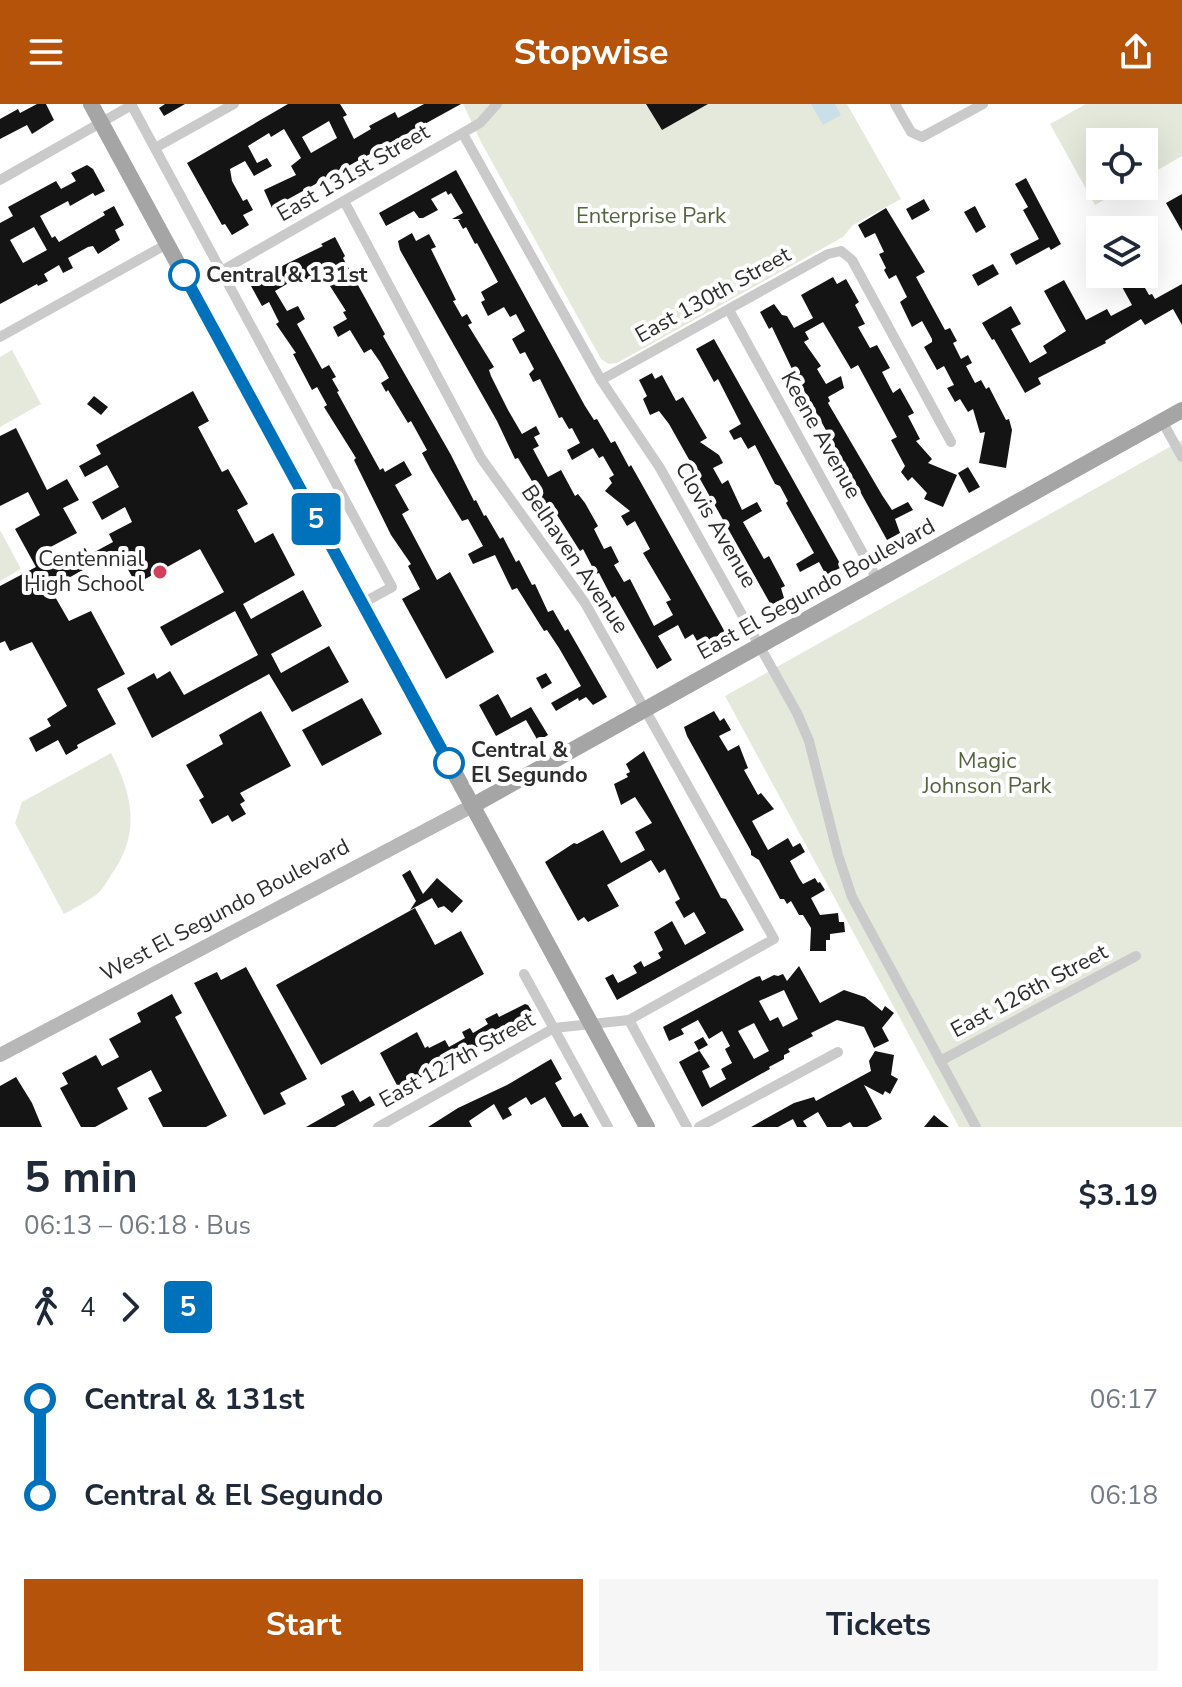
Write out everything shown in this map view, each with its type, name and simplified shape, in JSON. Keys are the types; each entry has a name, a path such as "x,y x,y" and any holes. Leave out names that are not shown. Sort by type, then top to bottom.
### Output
{"main road":[{"path":"91,104 647,1127"},
{"name":"East El Segundo Boulevard","path":"472,806 1182,410"},
{"name":"West El Segundo Boulevard","path":"0,1055 472,806"}],"street":[{"path":"155,148 234,104"},
{"name":"East 131st Street","path":"223,270 463,134 480,123 497,104"},
{"path":"895,104 911,132 922,137 983,104"},
{"path":"0,180 132,105 392,587 361,604"},
{"name":"Clovis Avenue","path":"463,134 601,380 647,445 761,645 809,741 852,897 976,1127"},
{"name":"Belhaven Avenue","path":"344,201 481,458 585,603 774,939"},
{"path":"0,337 167,244"},
{"name":"East 130th Street","path":"601,380 828,254 841,251 852,260 951,442"},
{"name":"Keene Avenue","path":"729,310 877,579"},
{"path":"1162,421 1182,457"},
{"name":"East 127th Street","path":"378,1127 554,1028 629,1020 774,939"},
{"name":"East 126th Street","path":"940,1061 1136,956"},
{"path":"524,974 608,1127"},
{"path":"629,1020 687,1127"},
{"path":"699,1127 838,1052"}],"green space":[{"name":"Enterprise Park","path":"463,104 847,104 901,199 853,225 843,237 617,363 609,364 601,359"},
{"path":"1086,104 1182,104 1182,156 1158,170 1158,128 1086,128 1086,189 1050,124"},
{"path":"12,350 41,404 0,427 0,357"},
{"name":"Magic Johnson Park","path":"1182,440 1182,1127 959,1127 725,696"},
{"path":"0,530 21,569 0,581"},
{"path":"111,753 129,799 127,844 100,891 64,914 15,823 22,802"}],"water":[{"path":"811,104 835,104 841,115 823,125"}],"building":[{"path":"37,104 46,104 54,120 32,134 27,125 0,139 0,119 18,109 20,113"},
{"path":"165,104 185,104 164,116 159,108"},
{"path":"288,104 340,104 347,115 343,117 354,139 371,129 369,126 395,112 398,118 424,104 461,104 272,208 264,190 296,175 291,166 301,158 284,129 271,137 269,133 248,146 257,163 267,158 272,166 254,176 245,161 230,169 232,181 243,201 247,199 253,210 243,215 249,225 232,235 225,224 222,225 187,163","holes":["329,121 337,138 311,153 302,137"]},
{"path":"646,104 708,104 662,130"},
{"path":"87,165 93,169 105,191 95,196 93,193 70,206 68,201 40,216 52,238 55,236 59,242 105,215 103,212 114,206 124,225 115,230 120,240 98,254 93,246 88,247 68,258 73,268 63,273 59,265 44,274 48,281 0,304 0,223 13,216 8,207 56,181 61,189 76,181 71,173","holes":["34,227 47,250 23,263 10,240"]},
{"path":"456,170 585,406 611,443 615,441 629,467 631,465 725,632 700,646 693,634 685,639 678,625 658,636 672,660 657,669 615,596 612,598 583,549 580,551 550,504 547,506 518,458 515,459 497,421 400,250 398,241 412,233 416,241 429,234 436,247 431,249 456,300 453,301 462,317 467,314 472,323 468,325 494,367 489,370 508,410 522,434 536,426 540,434 534,437 539,446 533,449 548,477 561,470 575,496 578,494 585,503 598,526 594,529 604,549 611,546 619,562 614,565 624,582 630,579 654,626 673,615 666,602 671,600 643,553 650,549 635,521 627,526 621,516 630,511 605,491 612,483 609,478 614,475 603,456 599,458 593,448 572,460 567,450 580,443 572,428 569,429 562,417 559,418 540,379 533,382 529,374 534,369 525,352 520,354 512,339 525,331 516,314 510,317 504,307 488,316 481,302 485,300 481,292 498,282 477,243 466,227 463,229 458,220 461,219 452,219 463,213 451,193 448,195 446,191 431,199 438,210 423,218 419,218 414,211 386,226 379,213"},
{"path":"1026,178 1061,244 1016,265 1010,254 1039,239 1023,210 1028,207 1015,184"},
{"path":"1182,194 1182,231 1166,203"},
{"path":"924,199 930,210 912,220 906,209"},
{"path":"975,206 986,227 976,233 964,212"},
{"path":"886,208 925,272 916,277 945,330 950,328 961,359 968,355 972,363 966,366 975,383 981,380 986,389 989,387 1006,420 1009,419 1012,430 1006,468 979,463 985,432 980,433 973,409 968,412 960,399 955,402 947,388 954,385 944,366 937,370 924,347 932,339 922,321 912,327 900,302 907,297 896,275 889,279 884,270 886,268 879,254 884,252 875,233 865,238 858,225"},
{"path":"335,237 345,256 343,258 385,334 383,336 474,501 500,539 503,537 516,562 519,560 532,585 535,584 548,612 553,610 565,631 568,629 607,697 593,705 586,697 579,701 578,698 556,711 551,703 581,686 559,648 547,630 544,631 517,588 512,590 495,555 473,564 468,554 483,546 468,519 462,521 431,470 422,453 427,450 411,421 408,423 388,390 386,392 381,383 389,378 380,362 371,349 364,353 350,330 338,337 333,327 347,319 343,312 346,311 321,272 305,280 302,275 275,291 287,311 298,306 305,319 297,324 322,369 329,365 336,377 332,379 337,392 380,470 383,468 385,472 404,461 412,475 395,485 409,510 402,514 437,580 450,572 494,652 446,679 402,599 420,589 408,566 411,564 391,535 354,460 356,458 324,407 327,405 317,387 312,390 293,354 296,353 276,324 279,322 269,302 262,306 251,286"},
{"path":"993,264 999,274 978,286 972,275"},
{"path":"833,277 837,284 846,279 859,302 855,305 865,324 858,327 870,348 877,345 890,368 882,372 893,393 900,388 914,413 908,416 920,439 916,441 932,459 928,463 957,475 943,507 924,499 927,493 912,477 908,481 901,472 905,466 891,440 897,437 858,365 851,369 823,322 805,332 809,339 804,342 821,366 817,369 826,384 841,376 844,388 828,397 828,403 882,495 892,510 908,502 913,510 895,519 900,533 887,540 772,327 769,329 760,312 774,304 794,328 813,318 801,295"},
{"path":"1064,280 1086,320 1107,309 1111,316 1132,305 1123,288 1145,288 1155,299 1182,284 1182,325 1173,309 1145,325 1141,319 1106,343 1038,378 1041,384 1025,393 982,323 1011,306 1021,324 1011,329 1030,363 1047,353 1043,346 1066,331 1044,291"},
{"path":"714,339 842,567 826,575 819,562 800,572 796,564 814,553 755,445 748,449 741,437 734,440 729,431 741,424 718,379 714,382 696,349"},
{"path":"652,373 655,379 662,375 676,401 683,397 707,438 700,442 719,455 723,463 713,468 722,484 728,480 742,510 757,502 762,511 743,522 764,559 769,556 785,586 781,588 784,598 771,605 669,424 659,411 650,415 643,399 647,396 639,380"},
{"path":"193,391 209,421 198,427 222,472 228,469 248,504 237,510 255,543 273,533 295,575 243,604 251,619 303,590 322,626 271,654 281,673 329,646 349,682 292,712 269,674 152,738 127,688 154,673 157,679 170,671 184,695 258,655 235,611 171,646 160,627 224,592 200,549 136,584 118,551 50,588 69,621 91,611 125,674 97,689 116,724 77,745 78,748 66,755 58,740 36,752 29,738 51,726 47,719 67,706 32,642 10,651 5,641 0,643 0,586 36,567 15,529 40,515 28,492 0,506 0,436 16,428 47,490 67,479 79,500 63,508 77,533 41,552 49,567 85,548 89,555 113,542 109,534 132,522 125,507 102,520 92,502 119,487 107,465 85,477 79,466 101,454 96,445"},
{"path":"94,396 108,407 101,415 87,404"},
{"path":"968,467 980,487 969,493 958,473"},
{"path":"546,673 552,683 542,689 536,678"},
{"path":"498,694 511,718 531,707 548,735 538,741 526,720 496,736 479,705"},
{"path":"362,698 382,734 322,766 302,730"},
{"path":"261,711 291,766 240,793 245,801 240,804 246,814 232,822 228,815 212,824 199,800 204,797 186,765 223,744 219,735"},
{"path":"714,711 720,721 724,718 731,730 719,736 728,751 739,745 748,768 744,770 758,795 761,793 774,809 752,821 768,850 788,838 793,847 800,843 805,852 790,861 799,878 803,884 815,878 820,882 825,890 811,898 820,915 838,913 839,922 844,922 845,932 830,934 830,940 826,940 826,951 810,951 811,928 791,901 787,904 780,899 759,860 751,855 687,736 684,727"},
{"path":"644,751 721,898 726,899 744,930 617,1000 605,978 613,974 618,983 637,973 633,966 641,961 644,967 661,958 658,953 663,950 654,932 672,921 685,945 706,933 694,912 684,918 675,902 680,899 665,869 659,873 651,860 607,885 619,906 588,922 584,917 578,921 545,862 574,843 603,830 621,863 645,850 635,832 652,823 635,797 621,805 614,784 628,777 626,774 630,772 626,764"},
{"path":"410,870 423,894 437,878 463,901 452,913 444,906 438,908 432,898 410,910 416,901 402,875"},
{"path":"415,908 435,945 461,931 484,974 321,1065 276,985"},
{"path":"799,966 820,1003 844,990 865,997 882,1011 885,1006 894,1013 882,1028 889,1041 874,1048 864,1027 837,1020 788,1049 790,1052 784,1055 784,1059 770,1069 702,1107 679,1062 699,1051 694,1042 703,1037 708,1045 699,1050 710,1067 702,1071 710,1088 726,1079 721,1069 732,1063 725,1049 730,1046 722,1031 709,1039 698,1020 681,1029 684,1034 669,1041 663,1027 756,977 760,976 762,981 783,974 787,981","holes":["784,990 798,1019 783,1027 778,1017 770,1021 759,1001","754,1023 769,1051 754,1059 738,1031"]},
{"path":"246,967 307,1079 280,1093 286,1104 264,1115 194,983 217,972 221,980"},
{"path":"172,994 182,1013 175,1017 227,1116 206,1127 163,1127 148,1098 162,1091 151,1070 117,1088 128,1109 95,1127 81,1127 60,1088 68,1084 62,1073 96,1055 102,1066 119,1057 109,1039 141,1022 137,1013"},
{"path":"525,1004 535,1016 399,1089 380,1053 417,1032 425,1048 445,1040 449,1047 465,1038 462,1032 470,1028 473,1033 488,1024 485,1019 497,1013 499,1017"},
{"path":"875,1051 894,1055 891,1075 898,1079 890,1094 885,1091 883,1095 864,1085 882,1119 867,1127 853,1127 850,1122 841,1127 827,1127 818,1112 803,1121 807,1127 797,1127 793,1119 778,1127 751,1127 794,1103 814,1097 816,1101 871,1071 869,1061"},
{"path":"551,1059 562,1079 555,1083 574,1117 581,1113 589,1127 562,1127 545,1097 531,1105 526,1097 508,1108 512,1115 503,1120 494,1104 469,1121 472,1127 428,1127 458,1108 507,1085"},
{"path":"16,1077 42,1127 0,1127 0,1086"},
{"path":"353,1090 360,1102 370,1096 375,1105 335,1127 306,1127 345,1105 341,1096"},
{"path":"934,1115 941,1121 949,1127 924,1127"}],"bus line":[{"name":"5","path":"184,275 449,763"}],"place":[{"name":"Central & 131st","path":"184,275"},
{"name":"Centennial High School","path":"160,572"},
{"name":"Central & El Segundo","path":"449,763"}]}
